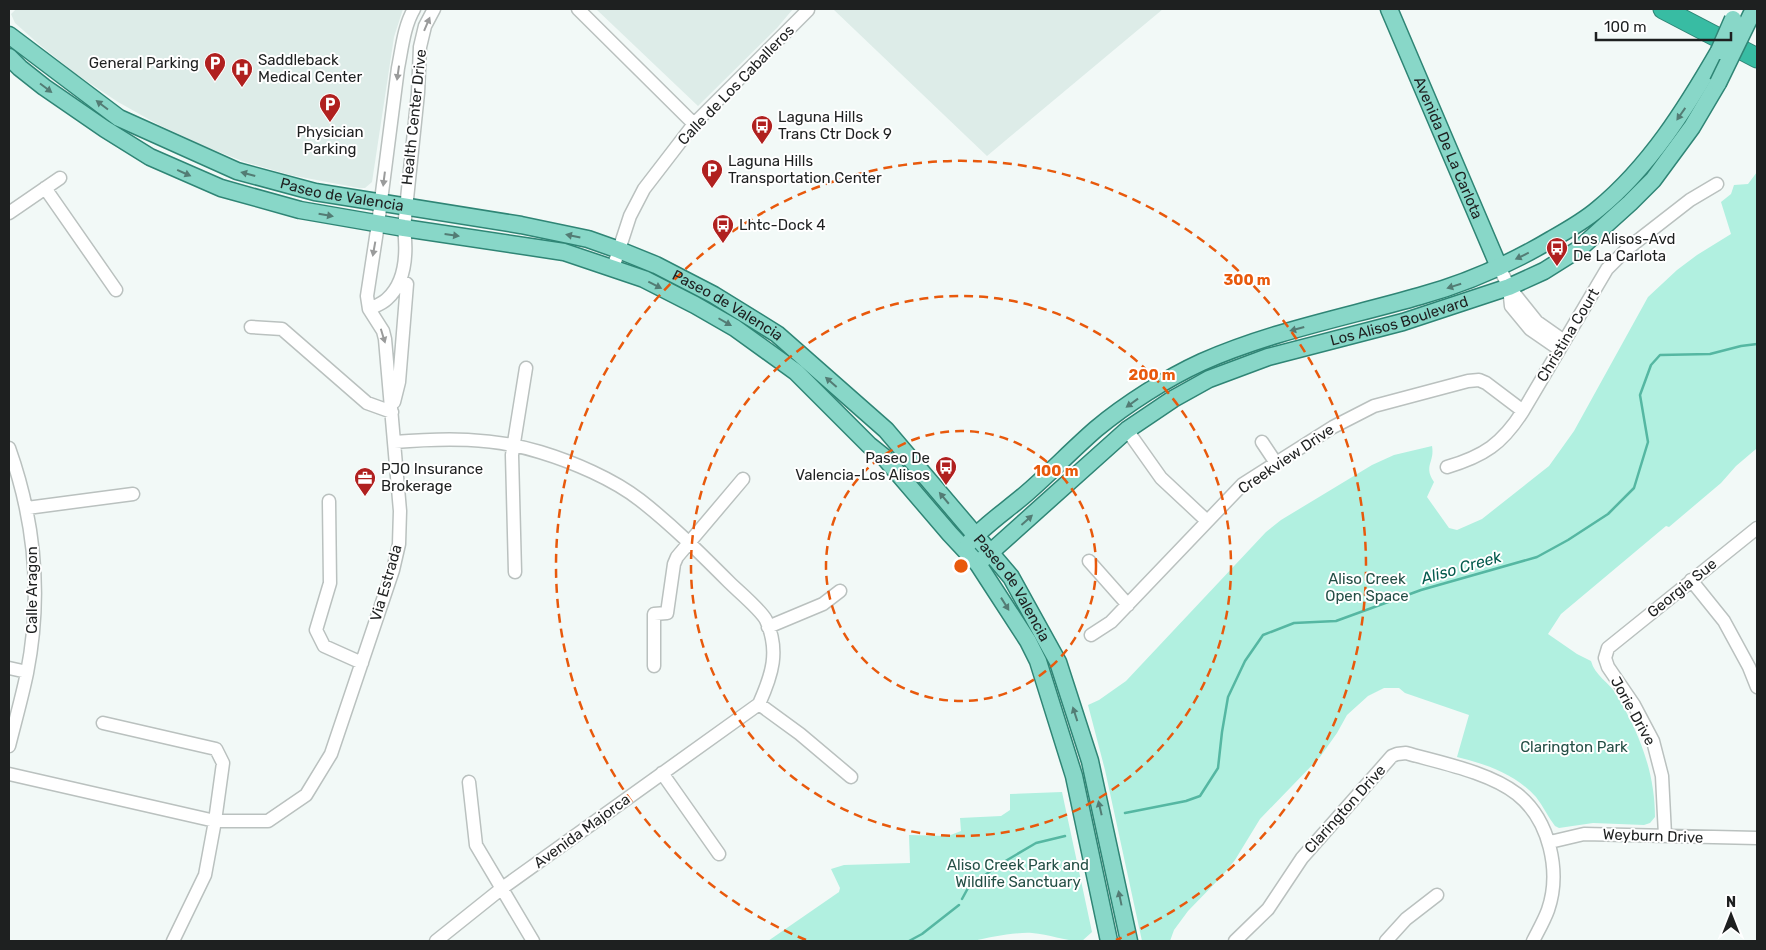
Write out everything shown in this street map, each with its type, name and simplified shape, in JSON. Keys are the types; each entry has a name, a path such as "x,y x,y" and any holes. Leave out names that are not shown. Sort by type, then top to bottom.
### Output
{"highway":[{"path":"1663,9 1757,58"},
{"path":"1740,9 1757,17"}],"main road":[{"name":"Avenida De La Carlota","path":"1389,9 1499,267"},
{"name":"Los Alisos Boulevard","path":"964,549 975,536 1019,500 1096,429 1138,398 1202,362 1262,338 1420,296 1465,282 1499,267 1566,231 1598,209 1636,172 1666,136 1693,96 1712,78 1719,51 1740,9"},
{"name":"Los Alisos Boulevard","path":"978,564 1127,430 1173,399 1209,379 1268,357 1403,322 1509,287 1544,271 1579,249 1653,180 1686,135 1712,78 1754,9"},
{"name":"Paseo de Valencia","path":"9,34 119,118 236,171 315,192 521,225 588,239 656,265 702,288 776,334 886,430 1011,577 1058,662 1090,761 1129,941"},
{"name":"Paseo de Valencia","path":"9,57 44,86 105,129 150,157 221,188 300,210 378,224 551,249 613,268 644,279 735,328 796,372 868,445 884,457 978,564 1028,641 1038,661 1074,776 1109,941"}],"street":[{"name":"Health Center Drive","path":"378,224 400,60 410,16 414,9"},
{"name":"Health Center Drive","path":"404,228 418,93 420,47 425,26 434,9"},
{"path":"578,9 694,124"},
{"name":"Calle de Los Caballeros","path":"613,268 630,216 644,189 694,124 808,10"},
{"path":"9,213 60,178"},
{"name":"Christina Court","path":"1447,467 1472,459 1492,447 1509,432 1607,269 1627,249 1690,200 1717,184"},
{"path":"46,188 116,290"},
{"path":"378,224 367,296 369,309 388,299 401,280"},
{"name":"Via Estrada","path":"392,412 399,382 407,284 401,280 406,245 404,228"},
{"name":"Avenida De La Carlota","path":"1499,267 1509,287 1511,306 1530,329 1562,345"},
{"name":"Via Estrada","path":"9,774 215,821 268,821 306,795 331,754 393,570 399,544 400,511 385,339 383,331 369,309"},
{"path":"251,328 282,329 367,404 392,412"},
{"path":"515,572 513,445 526,368"},
{"name":"Creekview Drive","path":"1091,635 1111,622 1128,606 1243,484 1332,427 1374,406 1468,381 1479,380 1486,383 1523,411"},
{"path":"1127,430 1161,478 1208,521"},
{"path":"394,442 464,439 513,445 570,462 604,478 638,499 690,542 765,618 773,645 773,666 760,704 800,734 851,777"},
{"path":"1262,442 1276,463"},
{"name":"Calle Aragon","path":"9,448 27,508 33,550 34,593 32,633 27,672 9,746"},
{"path":"654,666 654,614 667,613 674,564 677,557 743,479"},
{"path":"27,508 133,494"},
{"path":"329,501 330,583 316,630 324,646 362,663"},
{"name":"Georgia Sue","path":"1608,648 1757,528"},
{"path":"1089,561 1128,606"},
{"path":"1691,580 1724,622 1749,667 1757,687"},
{"path":"768,627 822,604 840,591"},
{"name":"Jorie Drive","path":"1608,648 1605,658 1608,667 1634,705 1652,741 1662,776 1665,836"},
{"path":"9,668 27,672"},
{"name":"Avenida Majorca","path":"436,941 501,889 760,704"},
{"path":"103,723 216,750 223,763 206,875 173,941"},
{"name":"Clarington Drive","path":"1234,941 1268,909 1302,858 1392,756 1397,754 1406,753 1470,772 1504,786 1518,795 1535,814 1550,842"},
{"path":"662,773 719,854"},
{"path":"469,782 476,845 533,941"},
{"name":"Weyburn Drive","path":"1550,842 1584,834 1757,838"},
{"path":"1533,941 1548,910 1553,890 1554,871 1550,842"},
{"path":"1386,941 1406,919 1437,895"}],"shaded area":[{"name":"Saddleback Medical Center","path":"16,9 403,9 394,37 372,182 365,188 359,188 290,175 245,162 206,147 159,125 118,102 76,74 41,46 15,23 11,14"},
{"path":"596,9 793,9 777,28 698,106"},
{"path":"833,9 1163,9 987,156"}],"green space":[{"name":"Aliso Creek Open Space","path":"1757,172 1756,449 1736,466 1721,483 1669,527 1666,526 1561,614 1548,634 1577,654 1591,661 1599,675 1616,694 1632,723 1649,768 1655,817 1650,823 1644,825 1593,823 1559,828 1555,826 1536,797 1519,782 1500,771 1457,757 1469,715 1405,693 1399,688 1384,688 1368,696 1347,715 1320,757 1260,819 1235,860 1188,911 1174,930 1170,941 1142,941 1105,770 1088,705 1099,700 1126,681 1266,532 1281,520 1372,465 1394,455 1432,446 1429,472 1434,482 1427,497 1449,528 1457,530 1482,519 1549,466 1574,431 1648,297 1677,270 1731,234 1721,202 1731,194 1734,185 1748,184"},
{"name":"Aliso Creek Park and Wildlife Sanctuary","path":"1062,792 1092,932 1082,941 1026,933 1003,935 974,941 768,941 839,892 840,888 831,869 844,865 910,863 909,835 948,836 961,831 960,818 1001,816 1010,810 1010,794"}],"waterway":[{"name":"Aliso Creek","path":"1125,813 1186,801 1200,796 1218,768 1228,697 1245,661 1263,635 1294,623 1336,621 1421,590 1537,557 1568,540 1608,514 1634,488 1648,442 1640,395 1651,365 1660,355 1710,354 1757,344"},
{"name":"Aliso Creek","path":"962,899 968,888 997,866 1036,843 1065,836"},
{"name":"Aliso Creek","path":"909,941 922,934 959,905"}],"place":[{"name":"General Parking","path":"215,82"},
{"name":"Saddleback Medical Center","path":"242,88"},
{"name":"Physician Parking","path":"330,123"},
{"name":"Laguna Hills Trans Ctr Dock 9","path":"762,145"},
{"name":"Laguna Hills Transportation Center","path":"712,189"},
{"name":"Lhtc-Dock 4","path":"723,244"},
{"name":"Los Alisos-Avd De La Carlota","path":"1557,267"},
{"name":"Paseo De Valencia-Los Alisos","path":"946,486"},
{"name":"PJO Insurance Brokerage","path":"365,497"}],"park label":[{"name":"Clarington Park","path":"1574,747"}]}
